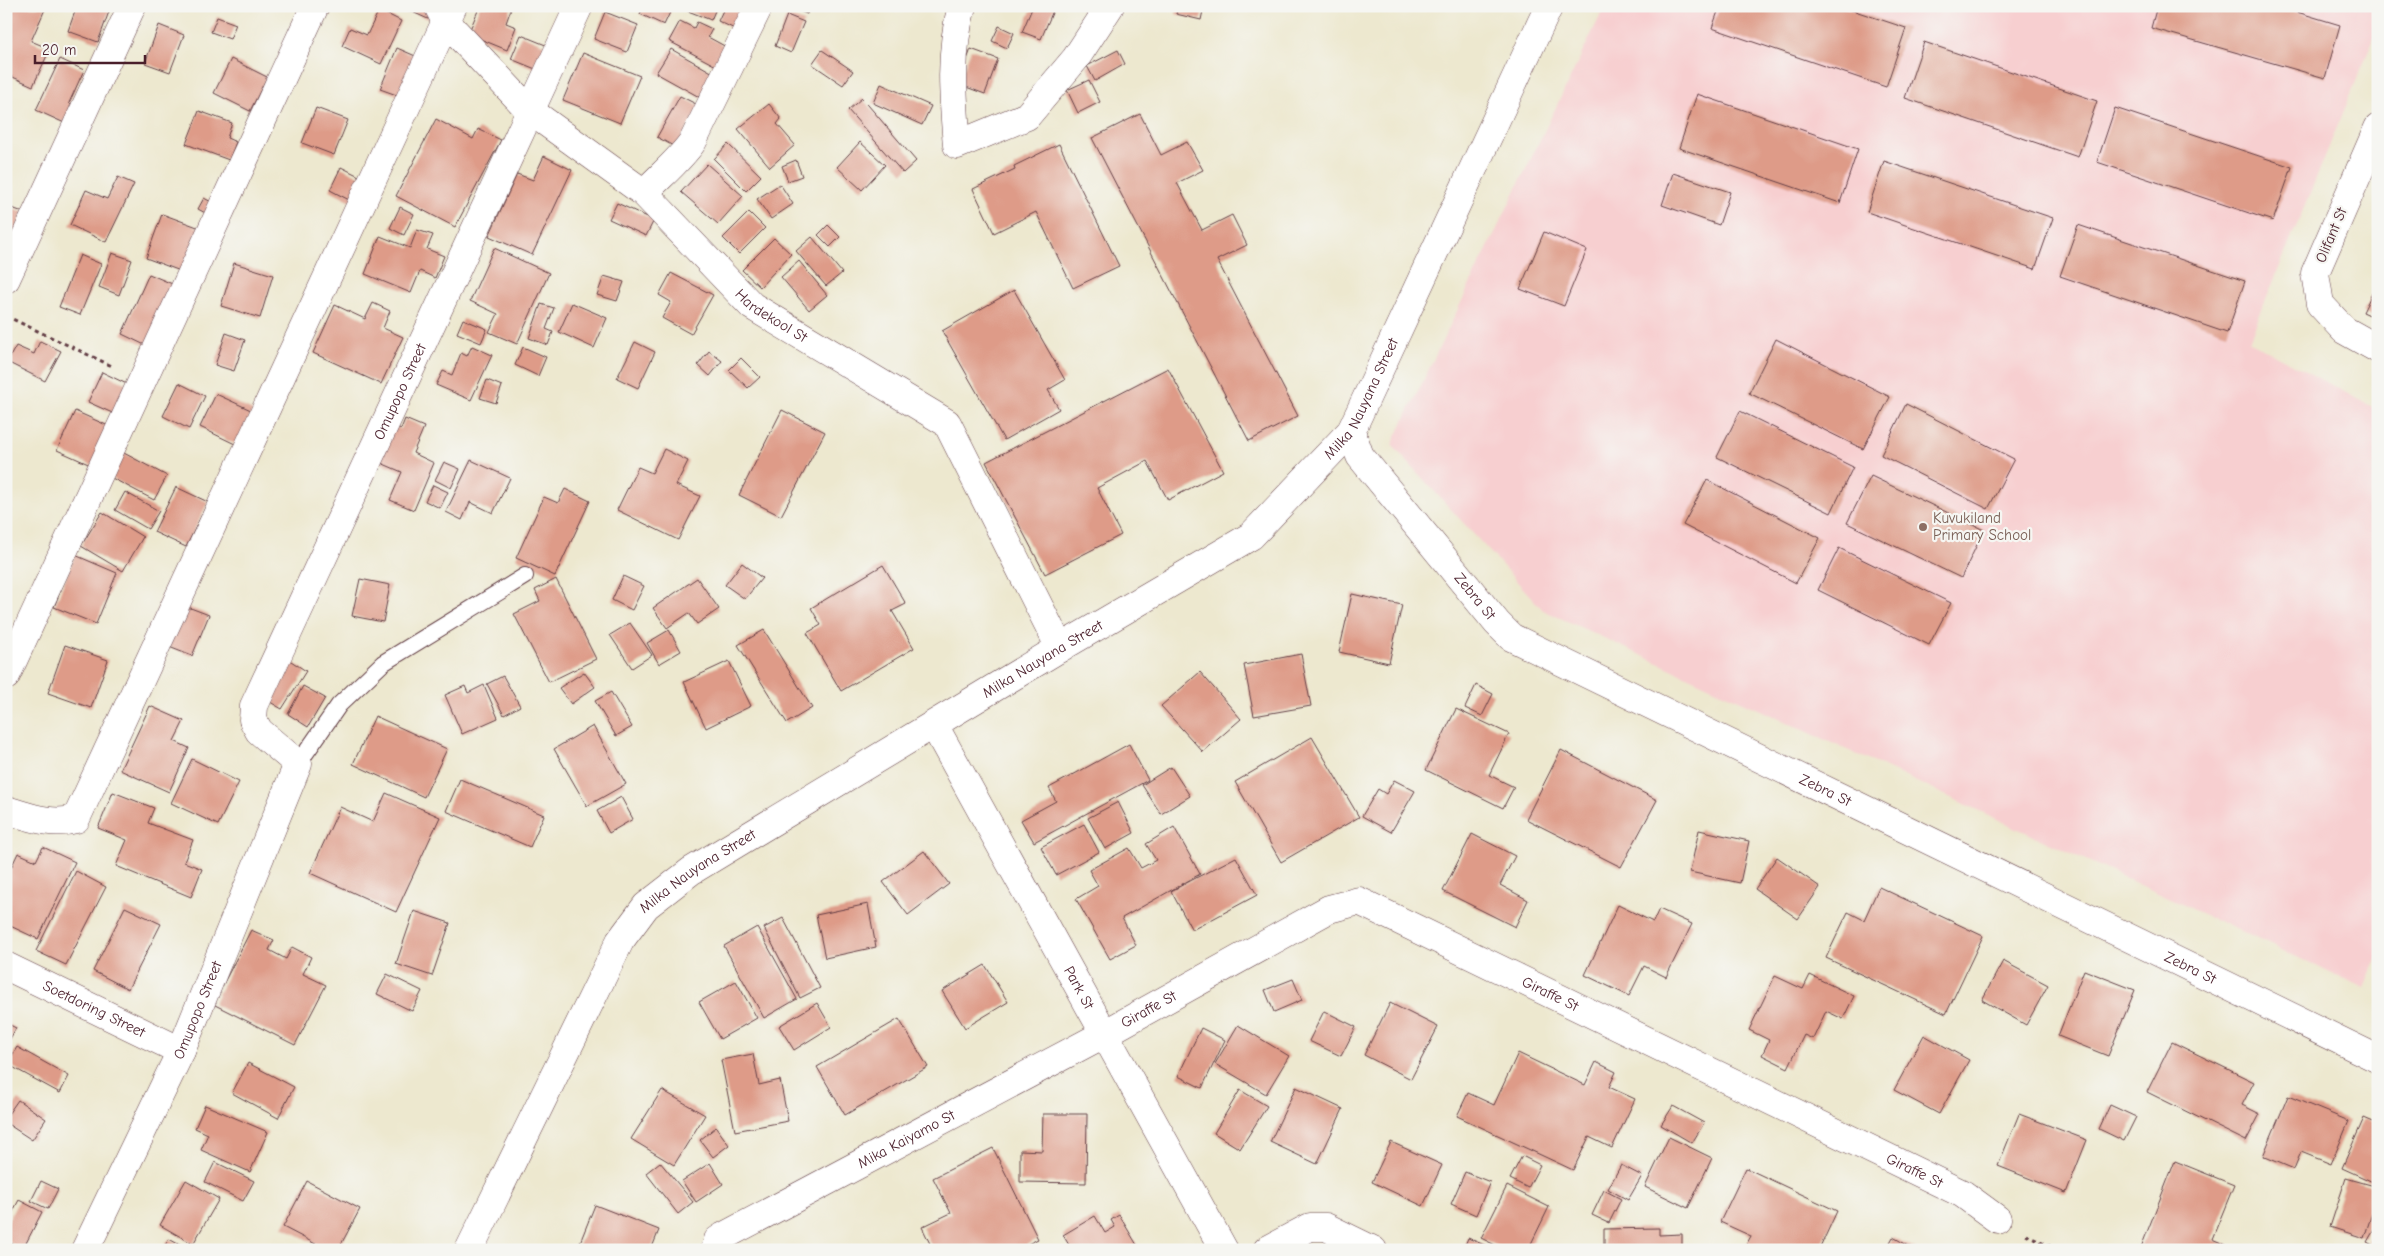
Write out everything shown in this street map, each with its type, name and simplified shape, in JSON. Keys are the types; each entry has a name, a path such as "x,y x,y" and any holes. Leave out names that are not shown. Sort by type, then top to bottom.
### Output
{"street":[{"path":"6,279 132,6"},
{"path":"6,676 315,6"},
{"name":"Omupopo Street","path":"85,1250 181,1051 298,764 260,731 253,720 254,706 529,110 579,6"},
{"path":"644,193 675,160 685,153 694,141 759,6"},
{"path":"962,6 957,24 952,84 957,145 1027,116 1076,58 1110,6"},
{"name":"Milka Nauyana Street","path":"469,1250 620,941 646,906 691,871 934,726 1060,648 1251,536 1351,430 1549,6"},
{"path":"6,810 48,822 63,822 76,819 446,12"},
{"name":"Hardekool St","path":"446,12 529,110 644,193 752,306 947,423 1060,648"},
{"name":"Olifant St","path":"2378,128 2315,273 2320,304 2344,330 2378,349"},
{"name":"Zebra St","path":"1351,430 1360,456 1497,623 1511,637 2376,1053"},
{"name":"Park St","path":"934,726 1224,1250"},
{"name":"Giraffe St","path":"1104,1034 1330,909 1358,901 1963,1194 1997,1219"},
{"name":"Soetdoring Street","path":"6,966 181,1051"},
{"name":"Mika Kaiyamo St","path":"715,1250 718,1240 724,1236 1104,1034"},
{"path":"1266,1250 1310,1227 1326,1227 1373,1250"}],"lane":[{"name":"Omupopo Street","path":"298,764 339,705 383,664 525,576"}],"path":[{"path":"6,316 143,380"}],"shaded area":[{"name":"Kuvukiland Primary School","path":"1605,6 2378,6 2378,28 2249,341 2378,410 2378,956 2364,988 1543,610 1392,445"}],"building":[{"path":"6,6 46,7 31,41 50,49 33,86 6,74"},
{"path":"77,6 111,6 98,42 68,31"},
{"path":"399,6 434,6 428,19"},
{"path":"480,6 512,6 506,23 516,27 507,50 468,34"},
{"path":"644,6 673,6 664,25 640,14"},
{"path":"684,6 717,6 711,20 683,9"},
{"path":"725,6 751,6 739,31 718,21"},
{"path":"787,6 810,6 807,14"},
{"path":"1033,6 1055,6 1041,39 1022,32"},
{"path":"1178,6 1204,6 1201,20 1176,14"},
{"path":"1720,6 1840,6 1906,28 1886,87 1712,28"},
{"path":"2157,6 2277,6 2340,25 2325,78 2151,28"},
{"path":"379,10 401,21 381,64 342,46 350,28 367,35"},
{"path":"605,12 638,25 627,52 594,39"},
{"path":"787,15 804,22 791,53 775,46"},
{"path":"217,17 236,24 230,39 211,32"},
{"path":"680,21 694,28 697,22 712,29 708,37 730,49 720,68 669,41"},
{"path":"159,25 184,35 170,72 145,63"},
{"path":"999,26 1014,33 1007,48 992,41"},
{"path":"521,35 548,46 538,70 511,59"},
{"path":"1924,42 2097,101 2078,157 1905,98"},
{"path":"397,48 420,58 405,98 380,89"},
{"path":"671,49 715,74 701,98 656,73"},
{"path":"971,49 998,59 985,94 958,84"},
{"path":"822,50 853,71 843,85 812,64"},
{"path":"1118,50 1125,64 1095,81 1087,66"},
{"path":"583,53 640,76 620,123 563,100"},
{"path":"60,59 84,70 69,103 80,108 71,126 36,110"},
{"path":"231,59 267,77 250,111 214,93"},
{"path":"1089,80 1100,102 1078,113 1067,90"},
{"path":"881,84 931,106 922,125 873,103"},
{"path":"1697,94 1858,149 1840,203 1679,148"},
{"path":"680,96 700,106 677,148 657,137"},
{"path":"862,98 916,161 903,173 848,110"},
{"path":"769,104 781,119 777,124 795,145 770,167 738,129"},
{"path":"316,108 348,120 334,155 302,143"},
{"path":"2115,108 2292,167 2273,221 2097,162"},
{"path":"199,111 232,123 227,138 236,142 229,160 186,144"},
{"path":"1140,114 1161,155 1187,142 1203,170 1177,183 1202,230 1232,215 1247,245 1217,260 1298,416 1249,441 1092,138"},
{"path":"436,119 473,139 478,129 501,140 455,227 396,196"},
{"path":"860,142 885,165 862,190 837,167"},
{"path":"728,144 761,176 746,191 714,159"},
{"path":"1059,144 1119,266 1073,288 1036,212 994,233 973,189 1015,169 1014,166"},
{"path":"544,156 572,170 532,255 489,236 517,174 533,180"},
{"path":"796,160 802,176 788,181 782,166"},
{"path":"1884,161 2053,218 2035,269 1867,212"},
{"path":"707,164 743,196 718,224 681,192"},
{"path":"341,167 365,179 353,202 330,190"},
{"path":"1673,173 1730,192 1719,225 1662,205"},
{"path":"118,177 134,184 106,242 70,225 86,190 107,199"},
{"path":"780,184 793,204 771,219 757,199"},
{"path":"204,198 215,204 209,215 198,209"},
{"path":"617,203 654,220 646,236 609,219"},
{"path":"6,206 23,212 6,255"},
{"path":"400,207 414,214 404,235 390,228"},
{"path":"749,212 765,228 739,254 723,238"},
{"path":"162,214 200,228 183,272 146,258"},
{"path":"828,225 840,237 830,247 818,235"},
{"path":"2078,225 2245,281 2227,333 2060,276"},
{"path":"417,230 433,235 427,249 444,256 435,278 420,271 411,293 365,274 380,236 410,248"},
{"path":"1544,232 1587,250 1564,306 1520,289"},
{"path":"812,237 842,273 826,286 796,251"},
{"path":"774,238 791,254 760,287 742,270"},
{"path":"494,248 549,273 517,344 489,332 498,314 470,301"},
{"path":"112,253 132,260 119,295 99,287"},
{"path":"80,255 101,264 80,315 59,307"},
{"path":"799,261 827,295 809,310 781,277"},
{"path":"234,263 273,275 260,318 221,306"},
{"path":"671,273 713,295 691,334 662,318 671,302 659,295"},
{"path":"149,274 177,286 149,347 122,334"},
{"path":"604,276 624,282 617,301 597,295"},
{"path":"2378,281 2378,319 2363,312"},
{"path":"1014,290 1065,380 1048,390 1059,409 1004,440 942,331"},
{"path":"373,303 390,311 383,328 403,337 381,384 313,353 335,305 365,319"},
{"path":"572,303 607,318 594,348 559,332"},
{"path":"541,304 554,308 546,329 553,332 548,345 529,338"},
{"path":"463,319 487,329 481,343 457,333"},
{"path":"226,333 245,340 234,371 215,365"},
{"path":"1776,339 1890,397 1863,449 1749,393"},
{"path":"40,341 61,351 45,381 7,362 16,346 34,354"},
{"path":"635,342 655,352 638,388 617,378"},
{"path":"472,346 492,355 471,400 436,385 443,371 452,375 461,353 467,356"},
{"path":"523,347 546,357 538,376 515,365"},
{"path":"709,351 722,361 710,376 698,365"},
{"path":"741,358 760,377 748,388 729,370"},
{"path":"1168,368 1223,471 1168,500 1147,461 1097,488 1121,535 1045,574 986,462"},
{"path":"102,372 133,387 119,416 88,402"},
{"path":"487,380 502,386 496,403 480,398"},
{"path":"179,383 205,396 189,429 163,416"},
{"path":"216,394 253,411 237,445 200,427"},
{"path":"1906,404 2014,459 1988,509 1881,455"},
{"path":"782,410 825,432 781,516 739,495"},
{"path":"75,411 113,428 95,467 57,450"},
{"path":"1740,411 1853,467 1831,513 1717,457"},
{"path":"405,419 424,427 413,453 434,463 414,510 390,500 402,472 374,460 390,424 401,429"},
{"path":"664,449 688,461 676,485 700,496 678,540 617,510 638,467 652,473"},
{"path":"122,452 167,476 154,500 108,476"},
{"path":"471,460 510,478 493,513 470,502 462,520 446,512"},
{"path":"444,462 460,469 451,488 435,480"},
{"path":"1871,476 1984,530 1961,578 1847,523"},
{"path":"1707,480 1820,538 1796,583 1683,525"},
{"path":"433,485 448,492 440,508 425,501"},
{"path":"176,487 208,502 186,547 154,532"},
{"path":"565,489 590,501 555,576 516,558 544,497 558,503"},
{"path":"125,492 159,511 148,529 115,510"},
{"path":"102,512 143,537 123,571 81,546"},
{"path":"1839,548 1951,603 1929,645 1818,590"},
{"path":"75,555 117,573 96,624 54,607"},
{"path":"742,563 762,578 745,599 725,585"},
{"path":"883,565 906,604 892,611 914,648 841,691 807,633 821,625 811,608"},
{"path":"623,576 644,586 632,610 612,600"},
{"path":"697,578 719,609 697,624 689,613 667,628 653,608"},
{"path":"360,579 390,585 383,622 352,616"},
{"path":"556,579 596,659 549,682 514,614 540,601 535,590"},
{"path":"1352,594 1402,605 1389,663 1339,652"},
{"path":"180,604 209,615 192,656 164,645"},
{"path":"630,623 652,655 632,668 610,635"},
{"path":"669,630 681,651 659,664 647,643"},
{"path":"764,630 812,708 787,723 738,645"},
{"path":"65,645 108,660 91,708 48,693"},
{"path":"1301,654 1311,706 1254,716 1244,665"},
{"path":"285,657 306,671 282,709 260,696"},
{"path":"729,661 751,706 706,728 684,682"},
{"path":"584,672 595,687 571,704 559,688"},
{"path":"1200,672 1241,719 1203,752 1161,706"},
{"path":"503,676 520,706 504,715 487,684"},
{"path":"484,685 498,718 462,734 445,695 465,686 468,693"},
{"path":"1476,685 1493,694 1482,716 1465,708"},
{"path":"303,686 325,698 308,727 288,714"},
{"path":"611,692 632,727 616,736 595,701"},
{"path":"150,706 184,721 174,741 189,748 169,792 120,770"},
{"path":"1456,709 1509,734 1489,775 1514,787 1503,808 1426,770"},
{"path":"375,716 447,749 424,797 353,764"},
{"path":"593,726 626,784 587,806 554,749"},
{"path":"1312,737 1359,817 1281,862 1235,782"},
{"path":"1129,744 1148,780 1034,842 1021,820 1056,801 1049,788"},
{"path":"1561,750 1657,800 1621,867 1526,819"},
{"path":"192,759 239,782 218,825 171,803"},
{"path":"1171,767 1190,796 1161,814 1142,785"},
{"path":"460,779 544,815 530,847 446,811"},
{"path":"1394,780 1415,791 1391,832 1362,816 1378,789 1386,794"},
{"path":"113,792 154,808 148,823 193,840 184,862 202,869 191,897 116,866 127,840 98,828"},
{"path":"386,793 440,817 396,912 310,873 340,807 373,822"},
{"path":"621,797 633,819 609,833 597,811"},
{"path":"1118,802 1134,833 1105,849 1088,818"},
{"path":"1084,824 1099,852 1056,875 1041,847"},
{"path":"1174,827 1200,874 1122,918 1136,945 1110,959 1076,899 1098,886 1089,870 1129,848 1141,868 1156,860 1146,844"},
{"path":"1699,830 1749,841 1740,883 1690,872"},
{"path":"1472,834 1515,856 1500,885 1528,900 1515,927 1443,891"},
{"path":"43,847 75,862 38,939 6,924 6,878 18,853 36,861"},
{"path":"924,851 949,884 908,915 883,882"},
{"path":"1236,857 1257,895 1192,930 1171,891"},
{"path":"1777,857 1820,887 1798,919 1755,889"},
{"path":"76,871 106,887 66,965 36,951"},
{"path":"1879,887 1983,936 1946,1014 1826,958 1848,912 1864,920"},
{"path":"868,904 876,947 825,958 816,915"},
{"path":"1618,905 1653,922 1659,909 1692,924 1666,977 1644,966 1629,996 1585,975"},
{"path":"125,907 161,924 128,989 93,971"},
{"path":"414,911 450,923 432,976 396,964"},
{"path":"783,918 820,988 800,998 764,928"},
{"path":"757,927 797,999 764,1018 724,946"},
{"path":"251,930 274,940 269,950 286,959 292,947 311,957 303,974 326,985 295,1045 213,1004"},
{"path":"2003,961 2048,985 2026,1025 1982,1000"},
{"path":"985,965 1008,1002 965,1028 942,991"},
{"path":"2084,970 2135,990 2108,1056 2058,1036"},
{"path":"387,974 422,991 412,1011 377,994"},
{"path":"1810,975 1854,996 1843,1019 1826,1011 1813,1039 1804,1035 1788,1068 1762,1055 1769,1040 1749,1030 1775,976 1803,989"},
{"path":"1293,979 1302,1000 1274,1012 1265,990"},
{"path":"736,981 757,1018 720,1039 699,1002"},
{"path":"817,1003 831,1027 794,1050 779,1026"},
{"path":"1390,1003 1438,1027 1411,1079 1364,1055"},
{"path":"1324,1011 1356,1027 1341,1056 1309,1041"},
{"path":"899,1019 928,1067 845,1115 817,1067"},
{"path":"6,1023 16,1028 6,1046"},
{"path":"1238,1025 1289,1056 1266,1094 1215,1064"},
{"path":"1201,1028 1225,1040 1202,1088 1178,1076"},
{"path":"1924,1035 1969,1060 1939,1114 1894,1090"},
{"path":"2172,1042 2254,1082 2242,1105 2260,1114 2246,1141 2147,1092"},
{"path":"17,1047 69,1076 60,1093 7,1064"},
{"path":"1518,1053 1585,1085 1596,1062 1616,1072 1609,1087 1635,1099 1612,1148 1589,1137 1573,1170 1457,1116 1468,1093 1494,1105"},
{"path":"753,1054 759,1085 780,1080 788,1121 735,1131 721,1060"},
{"path":"248,1063 294,1087 278,1118 232,1093"},
{"path":"1296,1087 1343,1109 1317,1164 1270,1142"},
{"path":"662,1090 705,1115 674,1165 631,1139"},
{"path":"1240,1090 1267,1106 1240,1149 1214,1133"},
{"path":"2288,1096 2349,1121 2331,1164 2301,1152 2294,1169 2263,1156"},
{"path":"18,1100 46,1119 32,1140 6,1123 6,1117"},
{"path":"205,1105 268,1132 250,1172 201,1150 208,1134 195,1128"},
{"path":"2110,1105 2136,1117 2124,1141 2099,1129"},
{"path":"1673,1106 1704,1123 1692,1143 1661,1125"},
{"path":"1043,1114 1087,1114 1086,1183 1020,1182 1020,1150 1042,1151"},
{"path":"2019,1114 2087,1140 2066,1193 1998,1166"},
{"path":"2364,1118 2378,1124 2378,1171 2373,1182 2342,1168"},
{"path":"716,1127 729,1145 713,1157 700,1140"},
{"path":"1669,1137 1712,1158 1688,1208 1645,1187"},
{"path":"1391,1142 1442,1165 1423,1206 1372,1182"},
{"path":"993,1148 1038,1239 1016,1250 933,1250 922,1227 951,1213 933,1178"},
{"path":"1522,1156 1540,1165 1528,1188 1510,1179"},
{"path":"2175,1161 2234,1185 2212,1239 2238,1250 2140,1250"},
{"path":"215,1162 254,1181 243,1201 205,1182"},
{"path":"660,1162 693,1202 678,1214 646,1173"},
{"path":"710,1163 723,1184 696,1202 682,1181"},
{"path":"1621,1165 1642,1176 1628,1200 1608,1189"},
{"path":"1746,1168 1837,1211 1819,1250 1750,1250 1745,1247 1751,1236 1720,1222"},
{"path":"1465,1172 1490,1182 1476,1215 1451,1204"},
{"path":"2346,1178 2378,1187 2378,1195 2364,1238 2330,1227"},
{"path":"186,1180 219,1199 193,1244 160,1225"},
{"path":"41,1181 58,1189 48,1209 31,1201"},
{"path":"307,1181 360,1209 338,1250 327,1250 283,1227"},
{"path":"1507,1186 1549,1207 1528,1250 1505,1250 1481,1238"},
{"path":"1604,1190 1621,1199 1609,1223 1592,1215"},
{"path":"19,1200 42,1212 23,1249 6,1241 6,1224"},
{"path":"595,1205 659,1230 651,1250 577,1250"},
{"path":"1119,1215 1140,1250 1072,1250 1063,1235 1095,1216 1105,1233 1115,1227 1111,1220"},
{"path":"2378,1223 2378,1248 2367,1242"},
{"path":"1659,1228 1659,1235 1682,1234 1682,1250 1604,1250 1604,1229"},
{"path":"1893,1237 1916,1250 1886,1250"},
{"path":"1468,1238 1496,1250 1463,1250"},
{"path":"169,1239 189,1250 162,1250"}],"place":[{"name":"Kuvukiland Primary School","path":"1923,527"}]}
